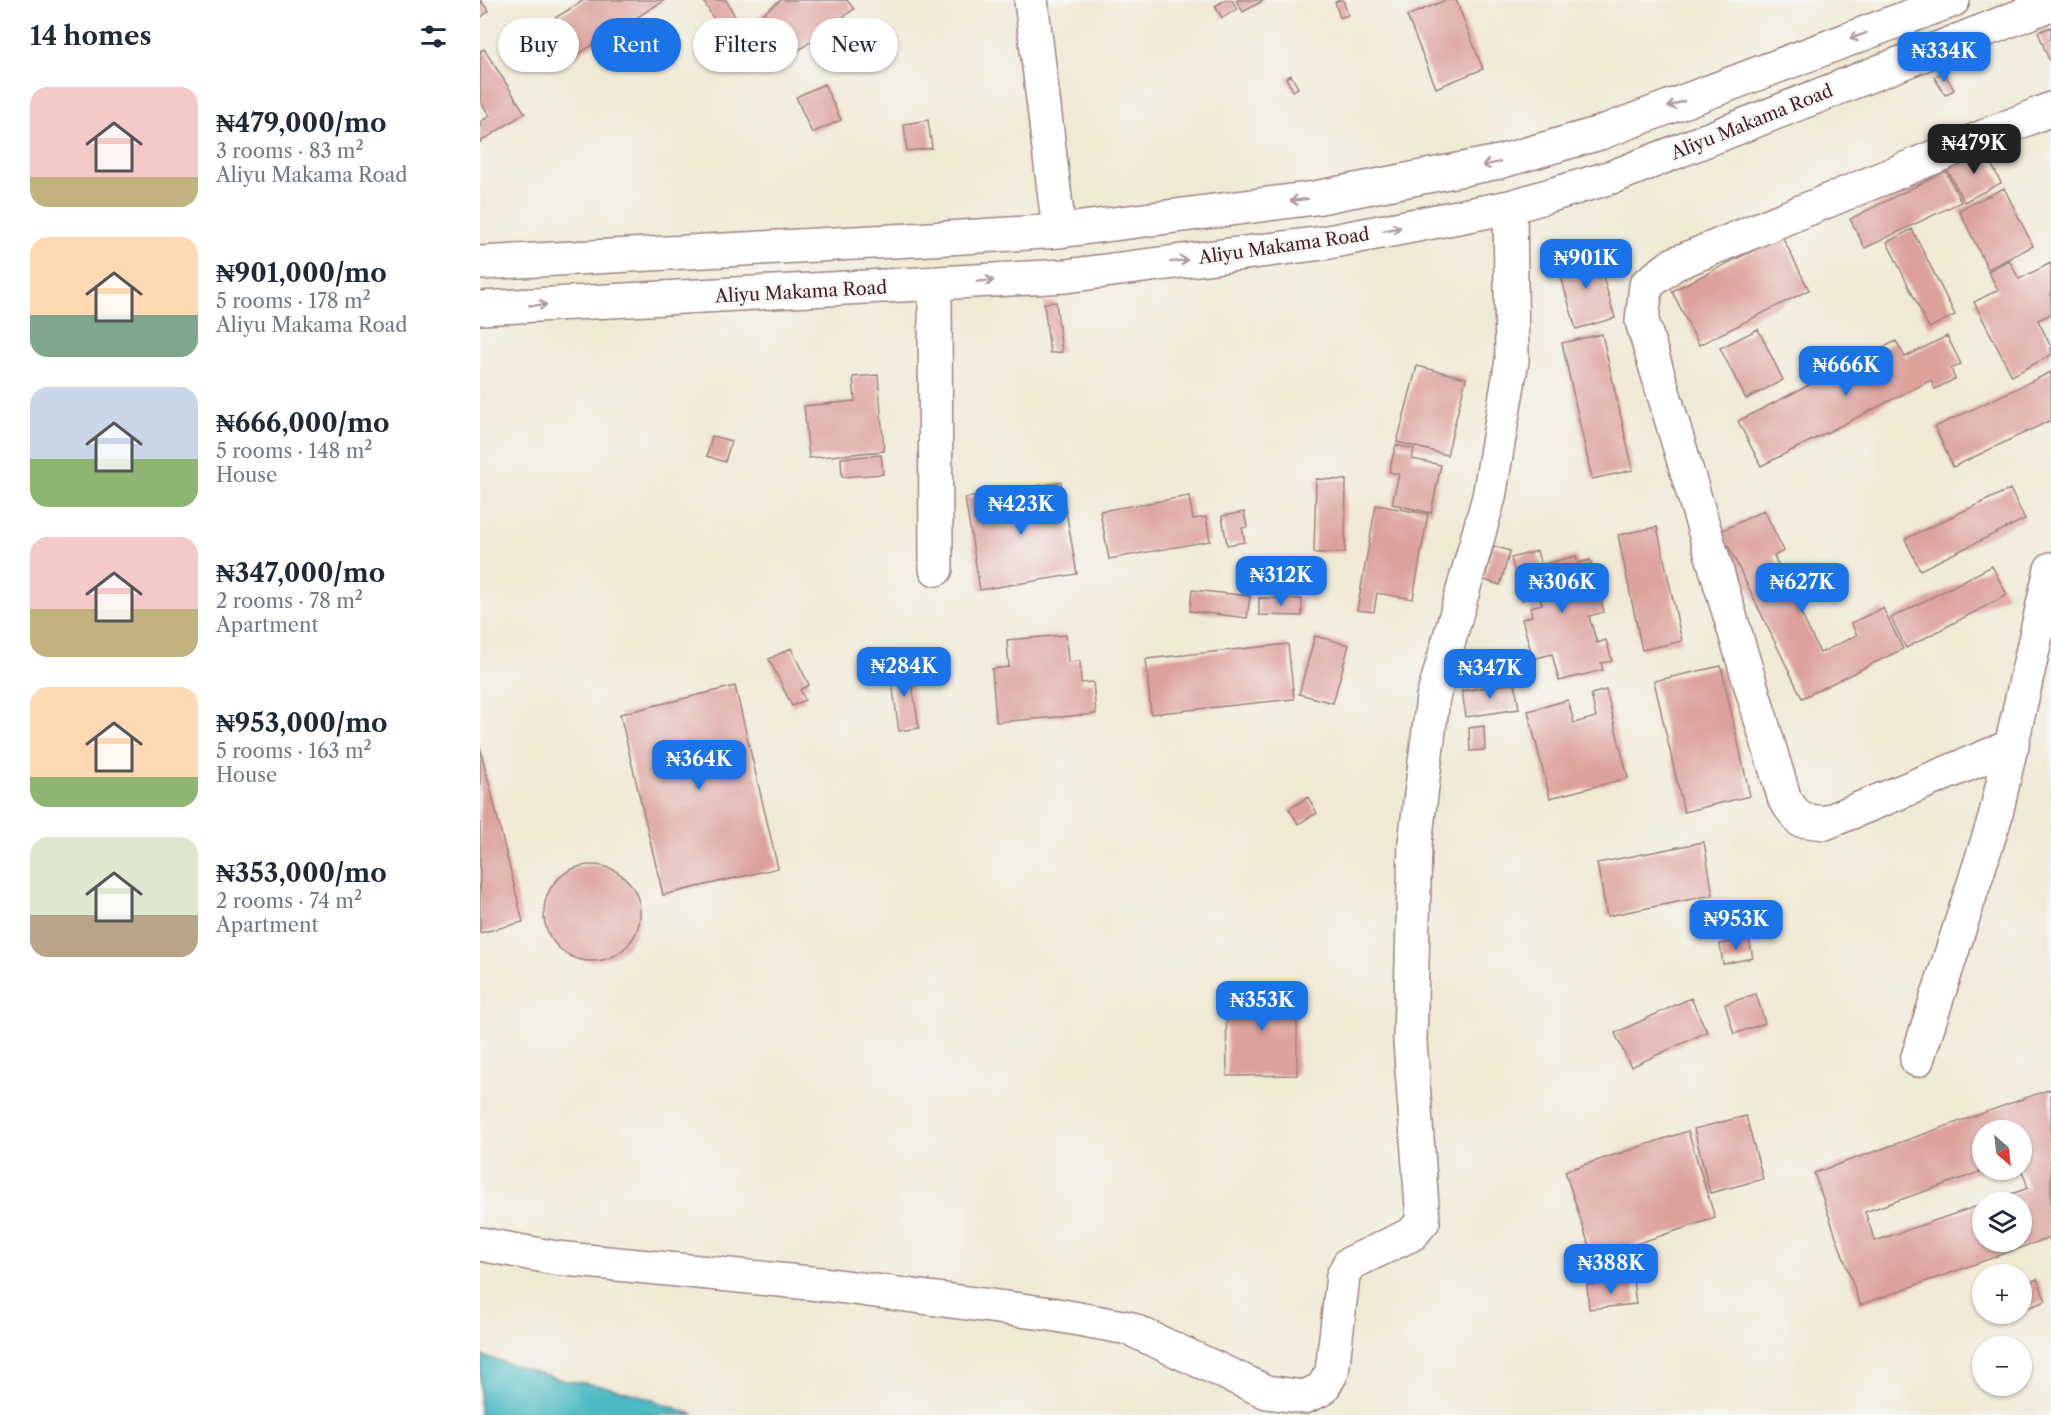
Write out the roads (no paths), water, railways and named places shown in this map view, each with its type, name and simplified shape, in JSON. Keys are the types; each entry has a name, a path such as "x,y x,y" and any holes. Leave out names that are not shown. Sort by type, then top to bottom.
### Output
{"street":[{"path":"1031,0 1059,231"},
{"path":"480,263 1059,231 1315,198 1498,162 1600,133 1953,0"},
{"name":"Aliyu Makama Road","path":"480,308 935,285 1066,276 1323,243 1510,207 1616,176 2051,4"},
{"path":"2012,746 1825,823 1800,820 1785,800 1642,321 1646,285 1674,264 2051,109"},
{"path":"1244,207 1248,252"},
{"path":"480,1244 556,1258 830,1285 1052,1314 1128,1328 1267,1392 1304,1397 1322,1389 1332,1372 1343,1276 1349,1264 1412,1234 1423,1221 1410,1041 1415,843 1433,698 1489,497 1512,360 1510,207"},
{"path":"935,285 936,569"},
{"path":"1917,1059 1995,818 2051,569"}],"water":[{"path":"480,1355 563,1380 603,1386 639,1395 695,1415 480,1415"}]}
